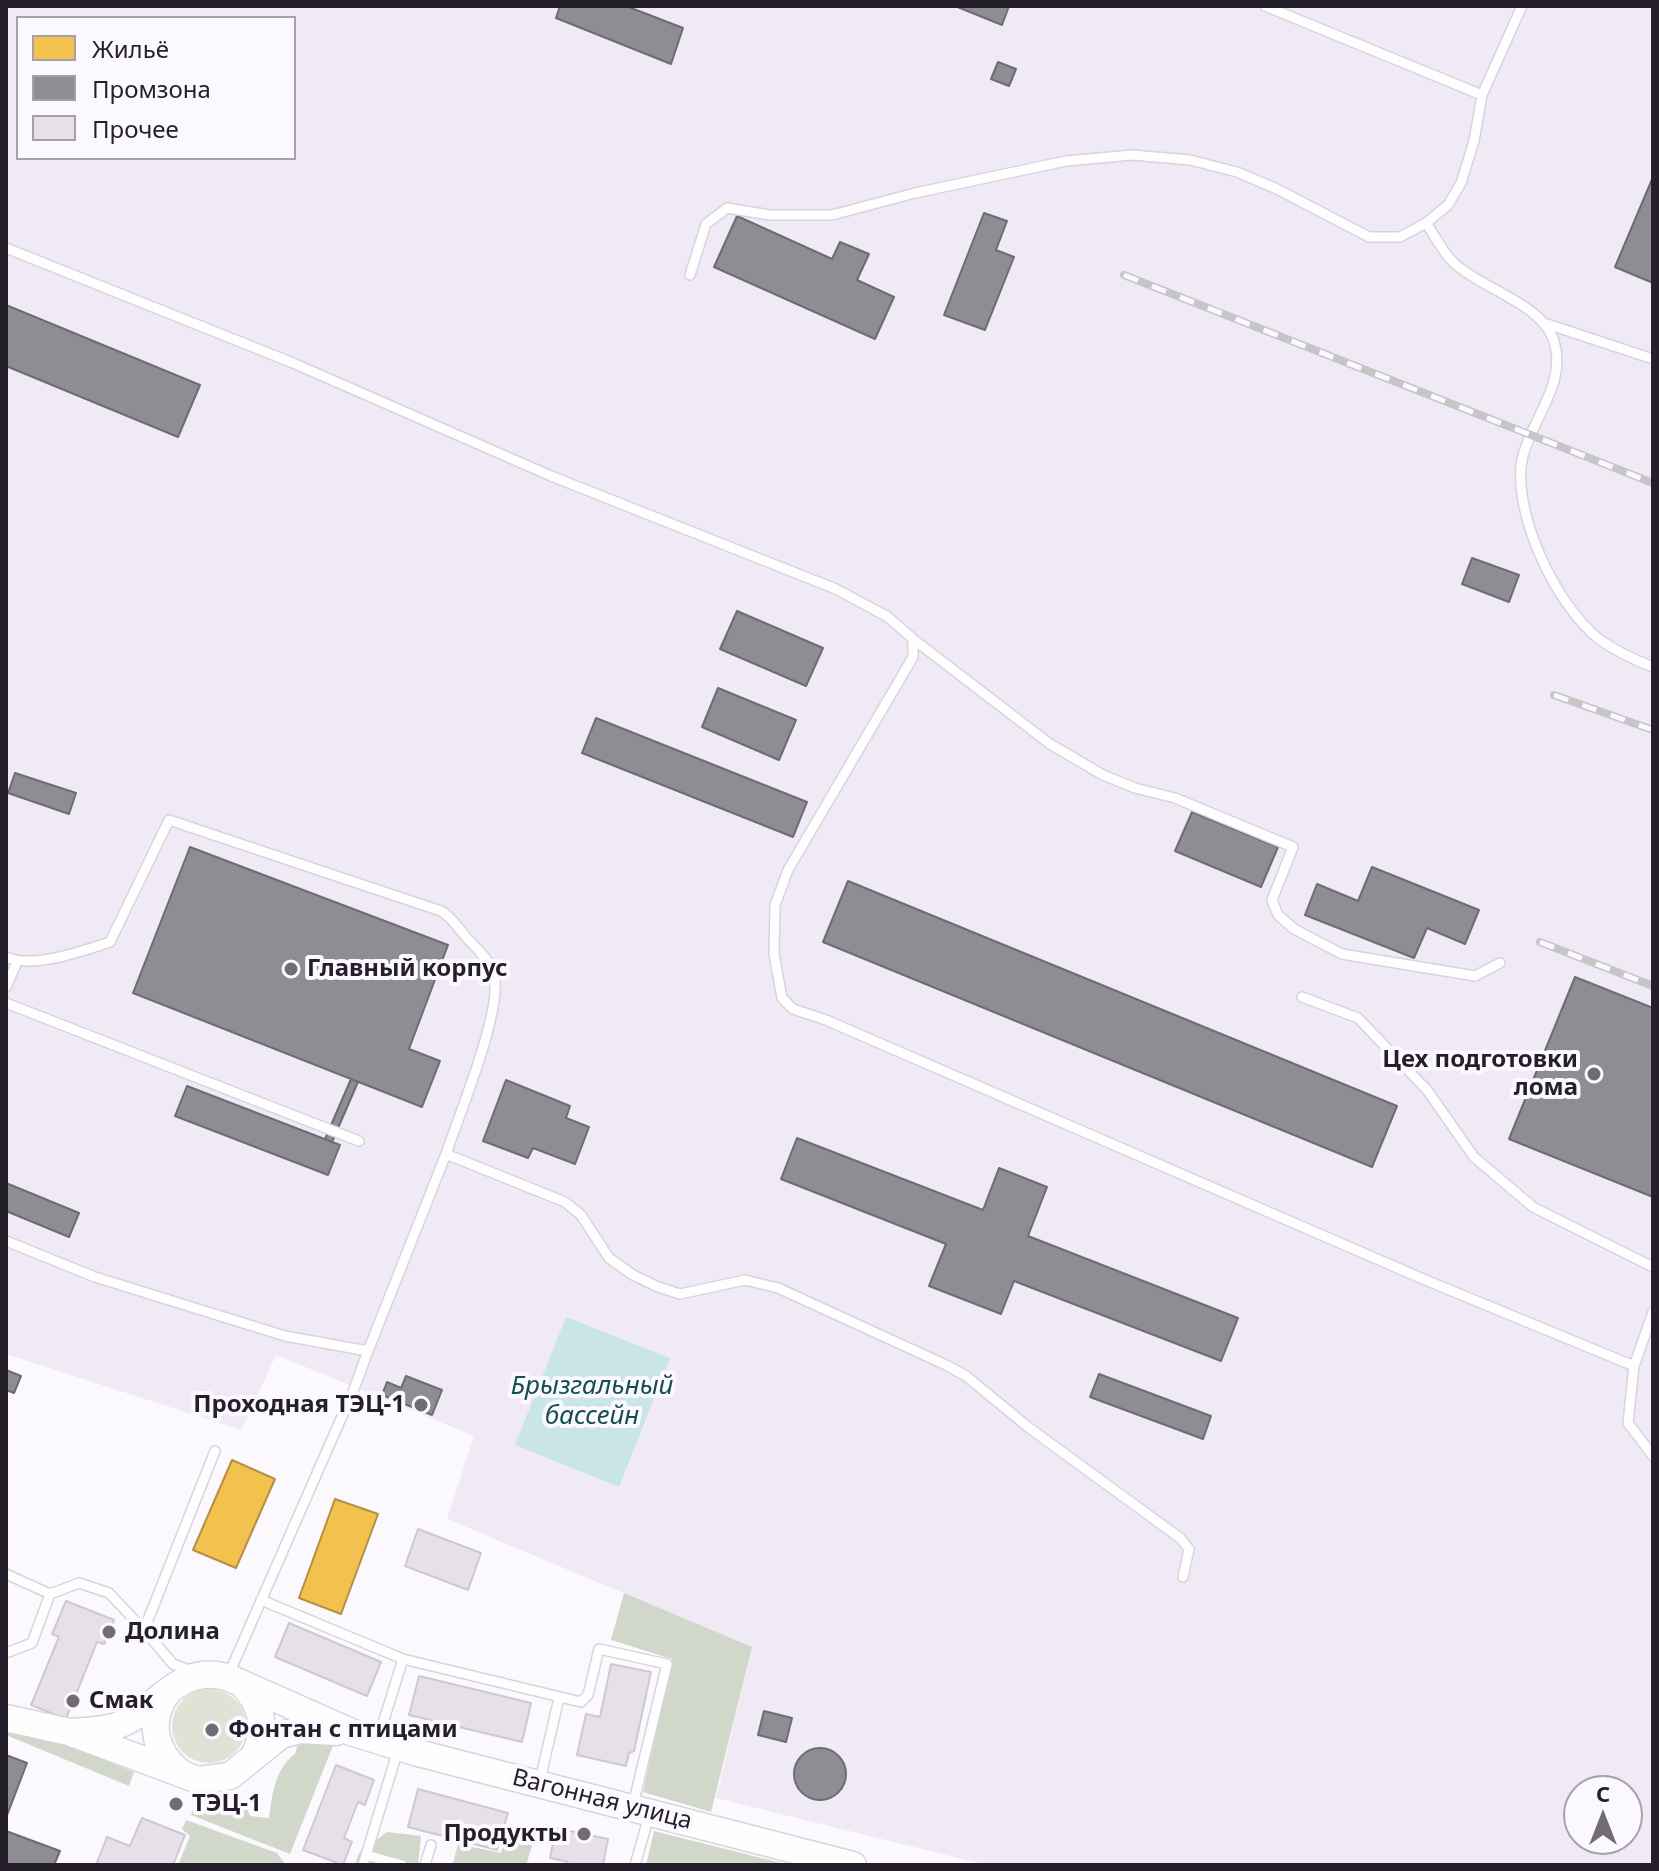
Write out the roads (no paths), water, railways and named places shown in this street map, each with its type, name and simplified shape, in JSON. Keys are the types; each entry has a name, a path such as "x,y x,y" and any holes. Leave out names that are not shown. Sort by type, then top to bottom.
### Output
{"street":[{"path":"69,1732 113,1726 149,1707 186,1678 199,1673 214,1673 351,1732"},
{"path":"234,1680 252,1694 259,1708 263,1724 255,1754"},
{"path":"171,1688 161,1701 155,1734 160,1750 170,1764 183,1774"},
{"path":"6,1718 69,1732 198,1780 230,1776 281,1735 300,1730 351,1732"},
{"name":"Вагонная улица","path":"351,1732 853,1865"}],"lane":[{"path":"1265,6 1482,95"},
{"path":"690,275 706,224 727,208 770,215 832,215 915,193 1066,161 1132,155 1190,160 1237,172 1277,189 1369,237 1400,237 1426,223 1448,205 1461,183 1474,141 1482,95 1522,6"},
{"path":"1426,223 1452,262 1488,288 1526,307 1547,324 1653,359"},
{"path":"6,248 293,363 565,482 836,589 888,617 1050,744 1103,775 1135,788 1175,798 1293,847 1272,900 1278,915 1294,929 1342,954 1475,976 1500,963"},
{"path":"1547,324 1556,347 1555,367 1547,401 1521,465 1522,502 1531,539 1574,614 1600,639 1653,667"},
{"path":"913,639 913,657 900,683 788,870 775,905 774,954 782,998 793,1009 826,1020 1423,1279 1634,1366"},
{"path":"6,957 17,962 74,954 110,942 169,820 441,911 454,919 463,934 485,956 493,972 496,986 491,1020 446,1154 354,1389 261,1600 234,1680"},
{"path":"6,987 17,962"},
{"path":"1302,997 1358,1018 1427,1090 1474,1157 1533,1207 1653,1267"},
{"path":"6,1003 359,1141"},
{"path":"446,1154 565,1202 581,1215 609,1258 633,1275 658,1287 680,1294 745,1280 778,1288 966,1376 1028,1427 1180,1538 1189,1549 1183,1577"},
{"path":"6,1241 95,1277 285,1336 368,1351"},
{"path":"1653,1312 1634,1366 1628,1423 1653,1456"},
{"path":"144,1630 215,1451"},
{"path":"6,1574 50,1594 79,1583 109,1593 173,1664 199,1673"},
{"path":"6,1653 32,1643 50,1594"},
{"path":"261,1600 403,1659 581,1702 588,1695 599,1649 667,1664 641,1811 635,1865"},
{"path":"402,1865 365,1860 403,1659"},
{"path":"539,1784 559,1698"},
{"path":"425,1865 431,1845"}],"water":[{"name":"Брызгальный бассейн","path":"566,1317 670,1358 619,1487 515,1445"}],"railway":[{"path":"1124,275 1653,483"},
{"path":"1554,695 1653,730"},
{"path":"1540,942 1653,986"}],"place":[{"name":"Главный корпус","path":"291,969"},
{"name":"Цех подготовки лома","path":"1594,1074"},
{"name":"Проходная ТЭЦ-1","path":"421,1405"},
{"name":"Долина","path":"109,1632"},
{"name":"Смак","path":"73,1701"},
{"name":"Фонтан с птицами","path":"212,1730"},
{"name":"ТЭЦ-1","path":"176,1804"},
{"name":"Продукты","path":"584,1834"}]}
